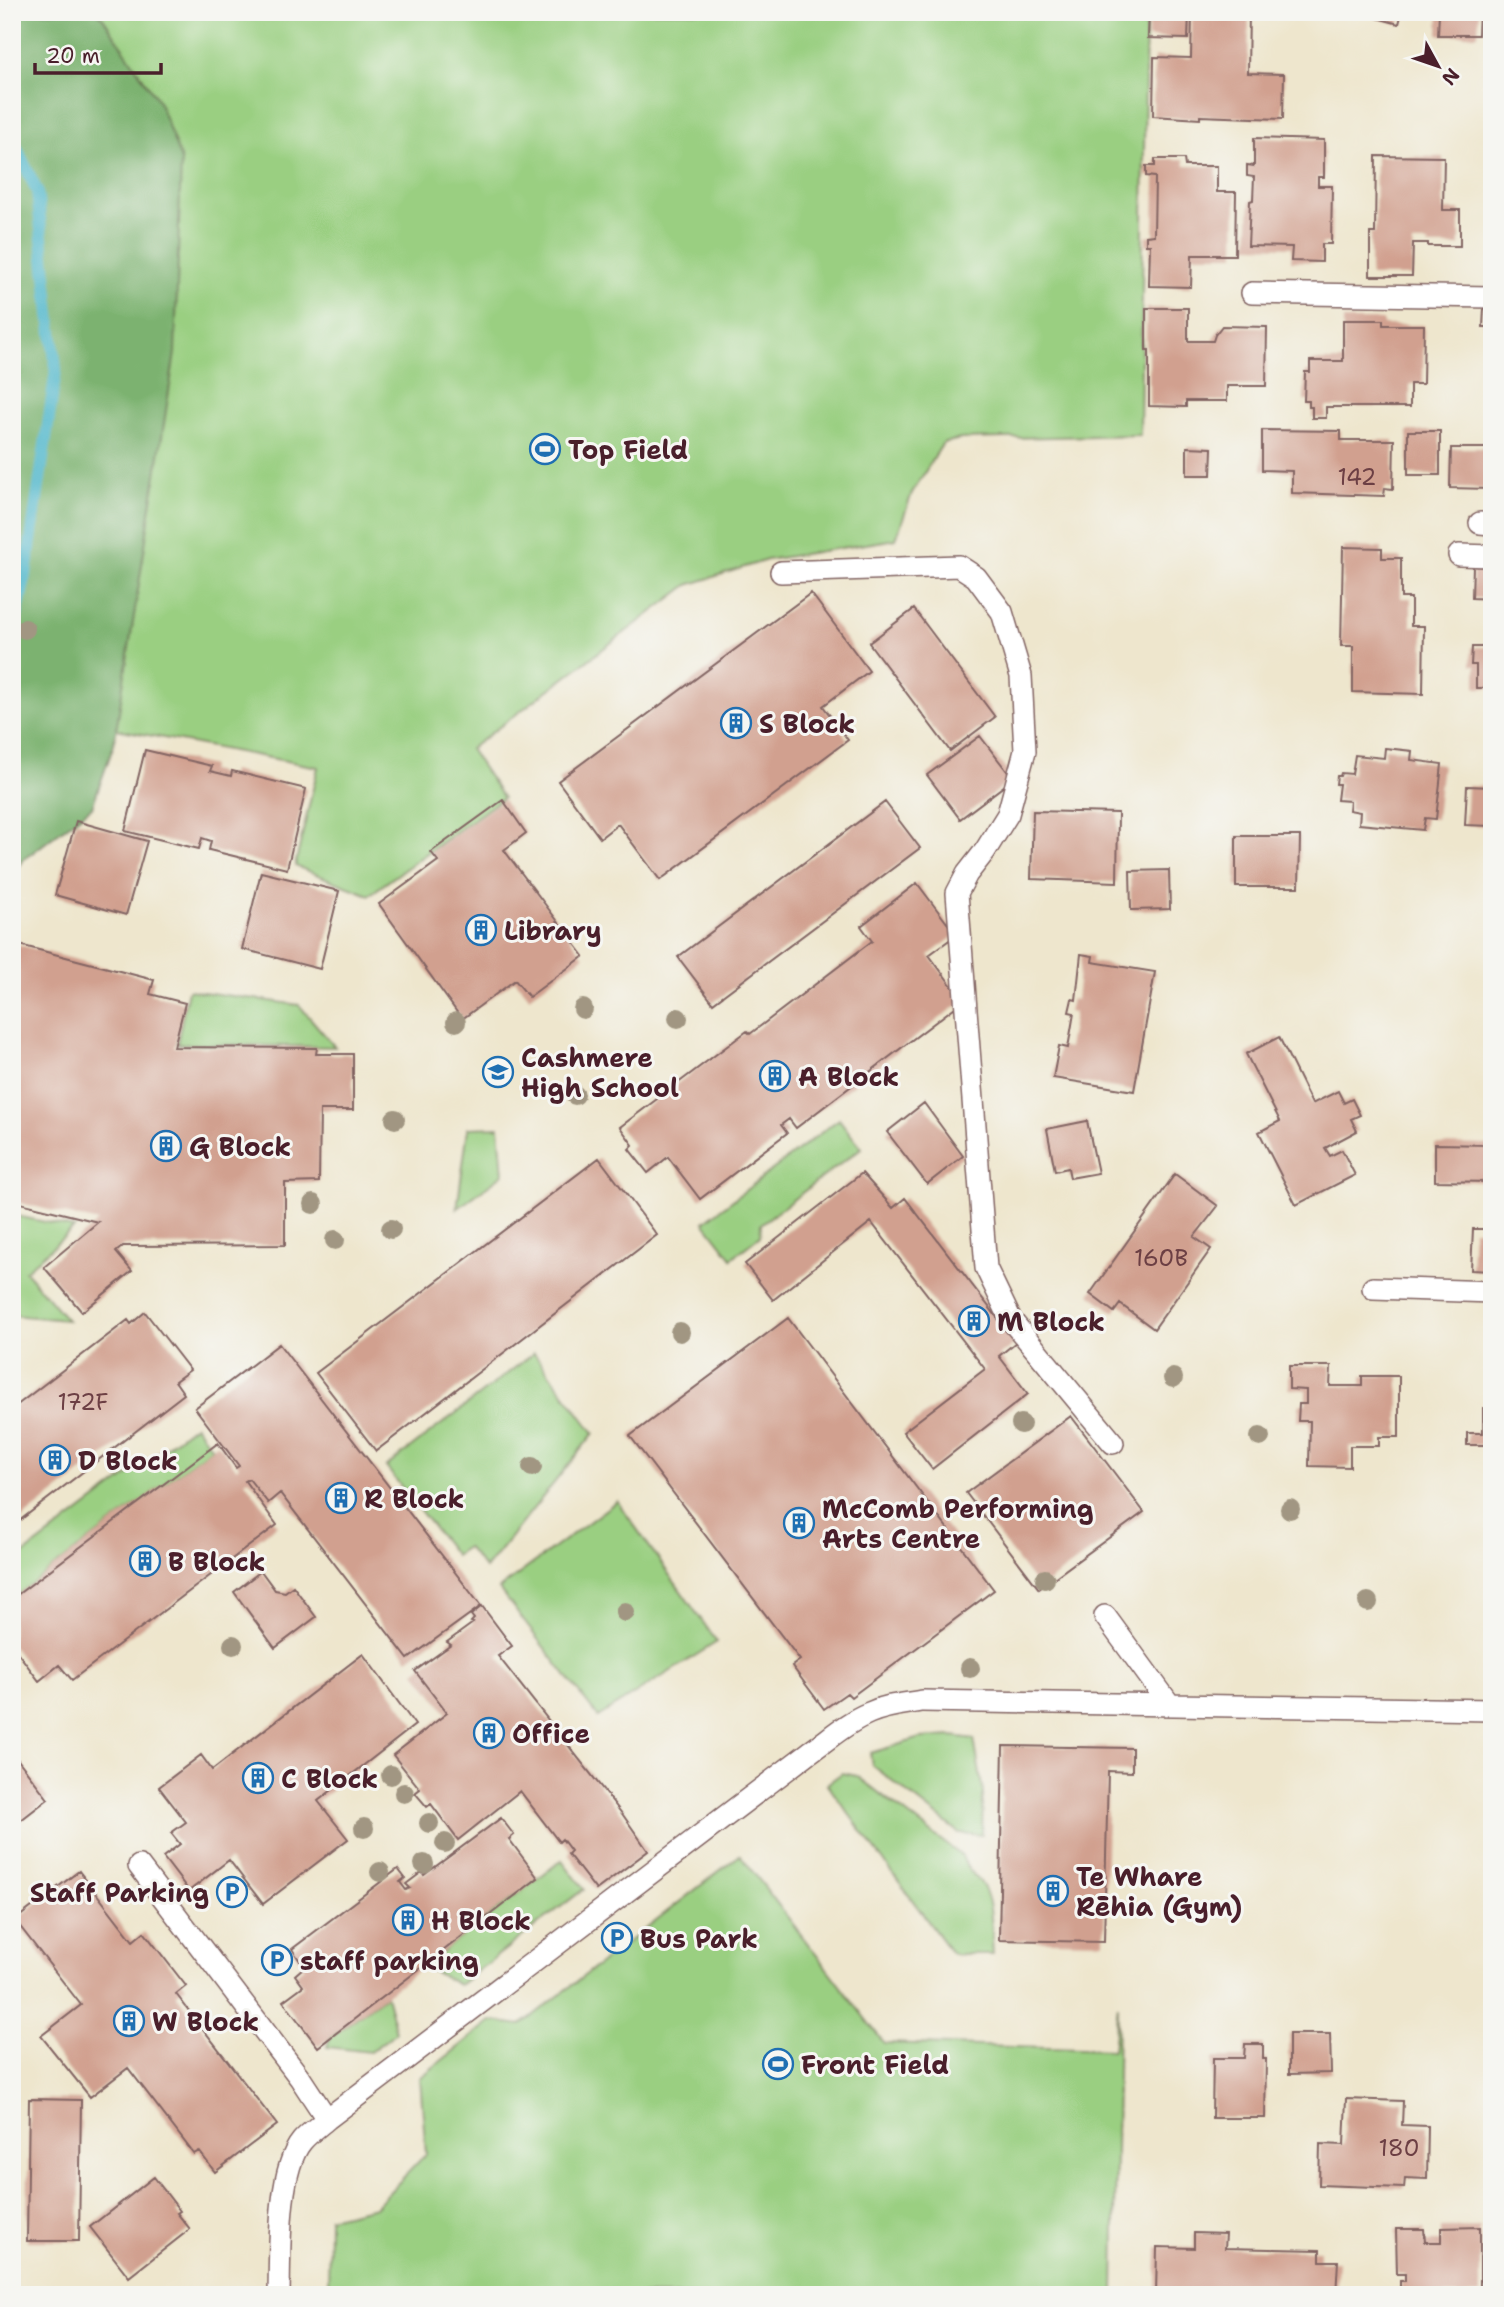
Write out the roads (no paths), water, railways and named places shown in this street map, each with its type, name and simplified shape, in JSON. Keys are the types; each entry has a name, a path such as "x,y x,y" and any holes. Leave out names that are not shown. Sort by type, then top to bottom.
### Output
{"lane":[{"path":"1252,293 1492,297"},
{"path":"1459,555 1492,556"},
{"path":"780,572 959,566 976,577 1002,612 1021,676 1025,751 1008,814 957,893 986,1268 1011,1320 1114,1443"},
{"path":"1373,1287 1492,1292"},
{"path":"1105,1616 1170,1705"},
{"path":"279,2295 281,2207 292,2160 302,2142 327,2119 810,1752 850,1723 869,1713 890,1706 922,1701 1492,1710"},
{"path":"139,1866 300,2078 327,2119"}],"waterway":[{"path":"12,138 37,191 56,370 26,574 12,636"}],"place":[{"name":"Top Field","path":"545,449"},
{"name":"S Block","path":"736,723"},
{"name":"Library","path":"481,930"},
{"name":"Cashmere High School","path":"498,1072"},
{"name":"A Block","path":"775,1076"},
{"name":"G Block","path":"166,1146"},
{"name":"M Block","path":"974,1321"},
{"name":"D Block","path":"55,1460"},
{"name":"R Block","path":"341,1498"},
{"name":"McComb Performing Arts Centre","path":"799,1523"},
{"name":"B Block","path":"145,1561"},
{"name":"Office","path":"489,1733"},
{"name":"C Block","path":"258,1778"},
{"name":"Te Whare Rēhia (Gym)","path":"1053,1891"},
{"name":"Staff Parking","path":"232,1892"},
{"name":"H Block","path":"408,1920"},
{"name":"Bus Park","path":"617,1938"},
{"name":"staff parking","path":"277,1960"},
{"name":"W Block","path":"129,2021"},
{"name":"Front Field","path":"778,2064"}]}
